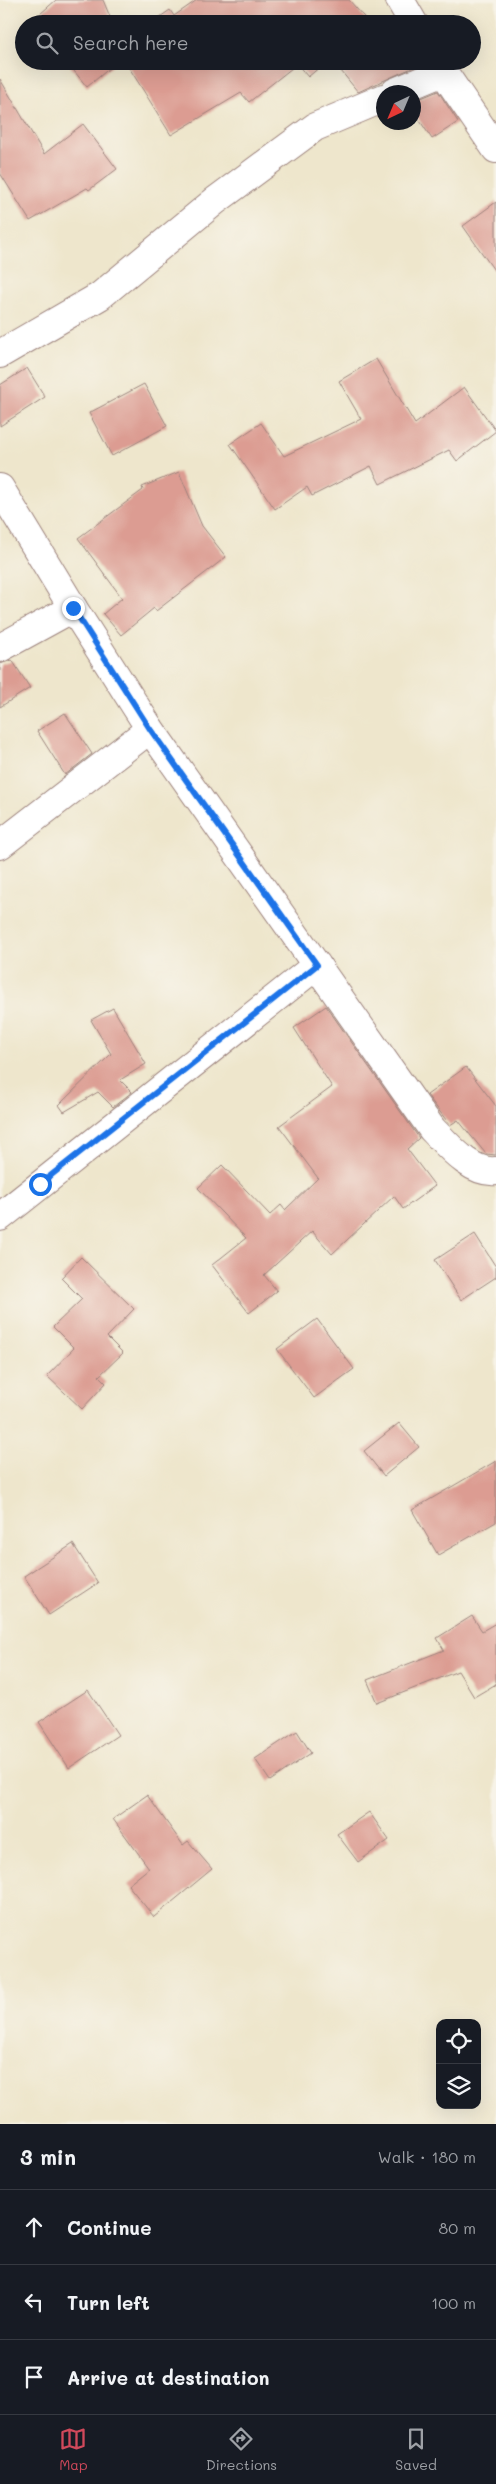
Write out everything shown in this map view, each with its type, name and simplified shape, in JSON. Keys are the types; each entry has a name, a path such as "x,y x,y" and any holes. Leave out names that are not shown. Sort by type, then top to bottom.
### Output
{"street":[{"path":"400,0 409,15"},
{"path":"408,85 435,70"},
{"path":"442,70 496,149"},
{"path":"0,354 100,296 215,201 315,127 376,101"},
{"path":"0,488 150,729 432,1129 467,1162 489,1172 496,1171"},
{"path":"0,648 73,608"},
{"path":"0,845 150,729"},
{"path":"0,1217 317,965"}],"building":[{"path":"56,0 103,0 109,15 39,15"},
{"path":"197,0 349,0 362,15 175,15"},
{"path":"170,10 173,15 163,15"},
{"path":"73,70 107,70 87,87"},
{"path":"131,70 289,70 249,102 241,93 171,135"},
{"path":"302,70 316,70 308,77"},
{"path":"340,70 408,70 358,92"},
{"path":"0,79 44,154 83,124 117,169 89,190 87,188 30,221 0,173"},
{"path":"438,91 458,122 432,139 421,122 421,98"},
{"path":"496,202 496,273 463,226"},
{"path":"376,359 415,424 464,387 496,431 457,461 449,450 380,484 371,466 312,496 307,487 275,509 230,444 261,423 284,456 361,419 339,381"},
{"path":"27,368 45,397 0,426 0,385"},
{"path":"144,384 167,426 112,456 89,413"},
{"path":"179,472 202,526 226,557 156,611 154,608 121,635 103,614 122,598 78,538 143,490 142,487"},
{"path":"12,660 30,688 0,707 0,664"},
{"path":"65,713 92,754 65,775 37,731"},
{"path":"326,1006 419,1138 407,1149 435,1186 403,1209 394,1196 332,1254 312,1231 264,1275 277,1291 249,1313 212,1265 246,1238 198,1188 222,1165 270,1215 281,1205 285,1210 318,1178 279,1126 332,1087 294,1028"},
{"path":"113,1008 146,1064 120,1080 132,1092 113,1107 98,1092 64,1112 59,1105 111,1054 91,1020"},
{"path":"466,1067 496,1106 496,1155 486,1154 458,1120 450,1125 427,1095"},
{"path":"475,1234 496,1267 496,1277 461,1300 435,1260"},
{"path":"81,1257 134,1309 107,1337 123,1353 99,1376 106,1383 82,1409 47,1376 74,1348 53,1327 82,1299 61,1278"},
{"path":"317,1319 354,1369 314,1398 277,1349"},
{"path":"399,1423 419,1447 384,1476 364,1451"},
{"path":"496,1461 496,1522 438,1555 412,1510"},
{"path":"73,1544 98,1583 49,1615 24,1576"},
{"path":"472,1616 482,1631 496,1623 496,1684 474,1697 458,1671 377,1703 367,1680 444,1650 437,1638"},
{"path":"88,1690 118,1735 69,1768 39,1722"},
{"path":"297,1731 311,1753 270,1781 255,1759"},
{"path":"147,1795 183,1845 188,1841 212,1869 154,1917 128,1885 149,1868 113,1819"},
{"path":"369,1812 389,1840 358,1862 337,1834"}],"route":[{"path":"40,1184 317,965 150,729 73,608"}]}
